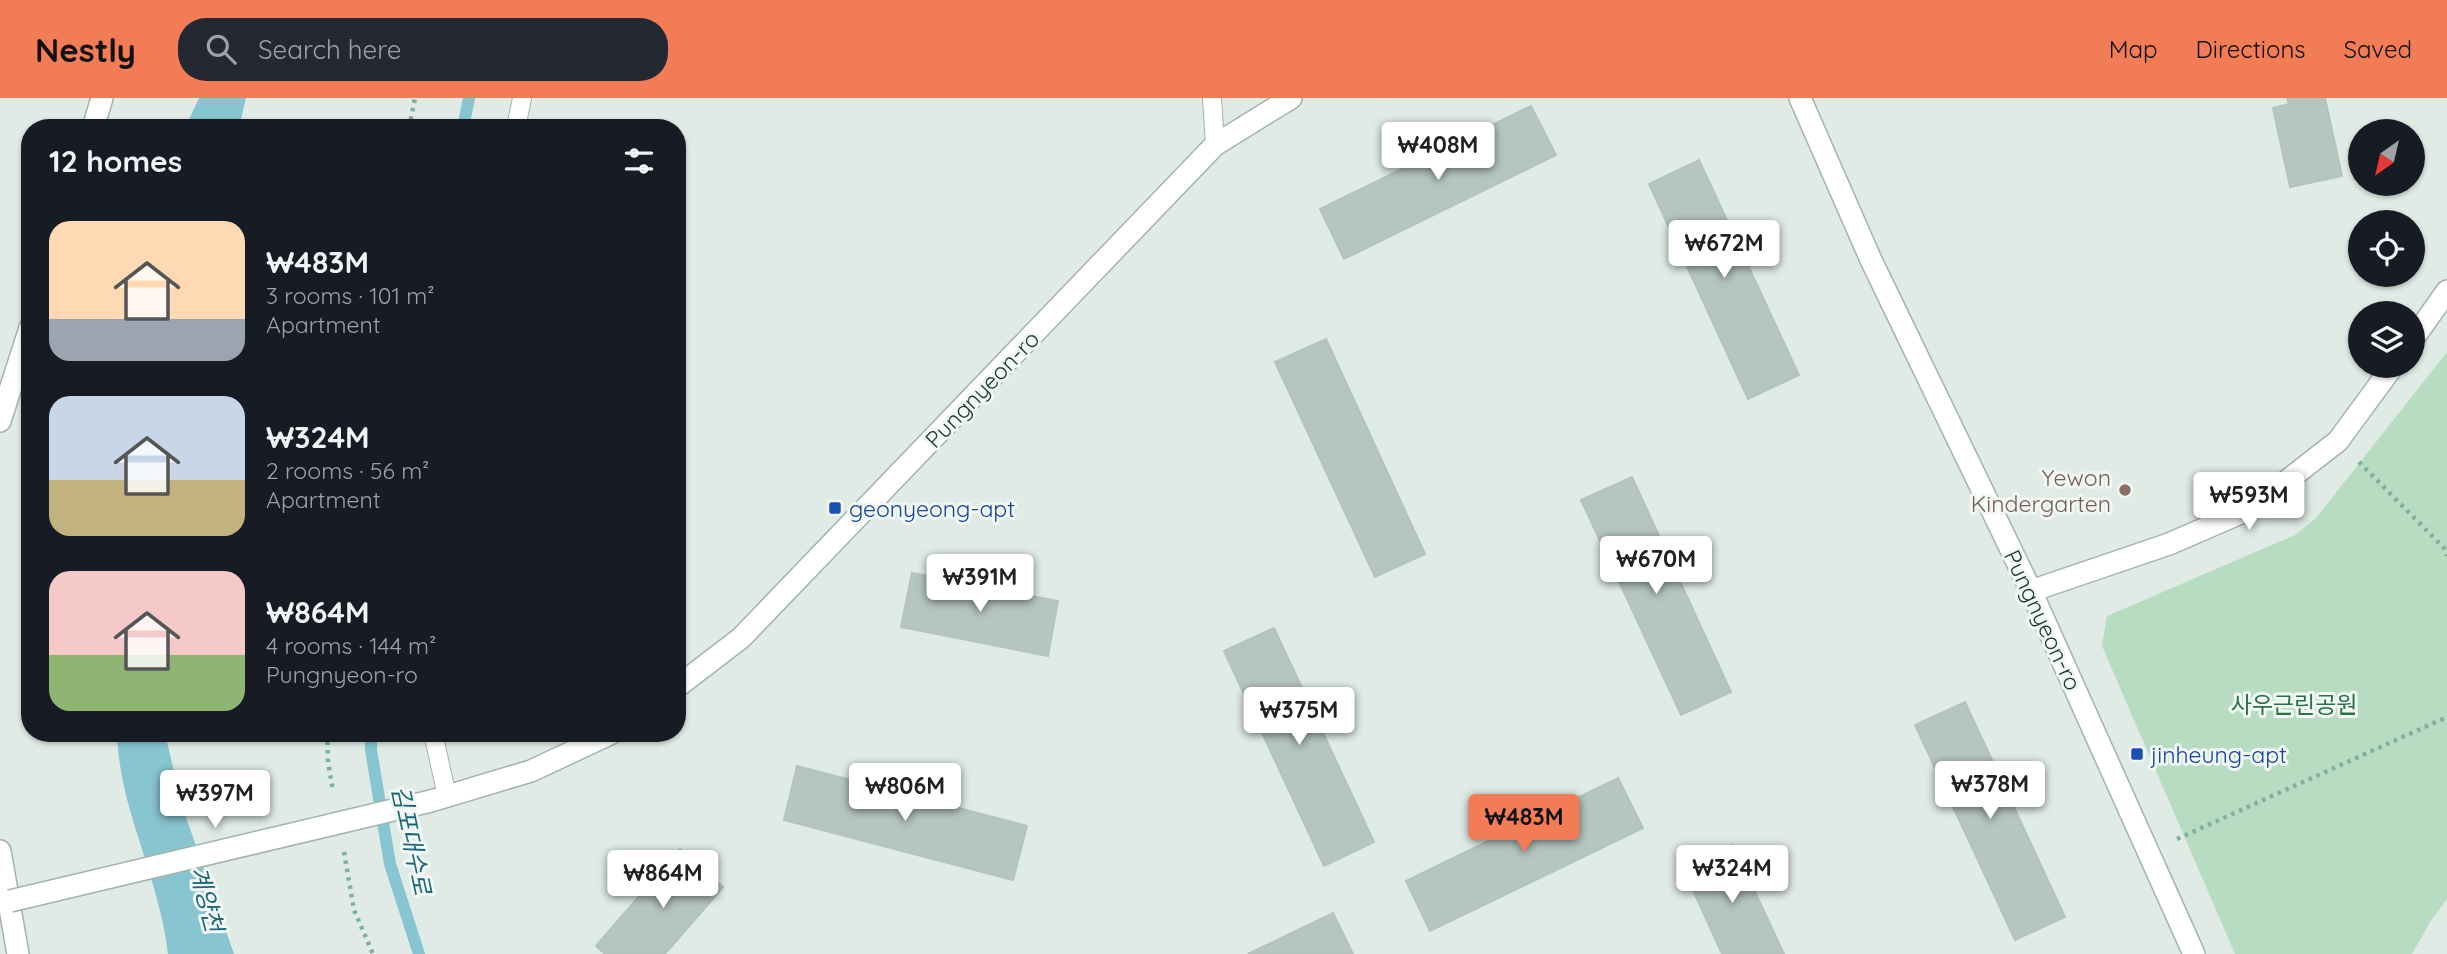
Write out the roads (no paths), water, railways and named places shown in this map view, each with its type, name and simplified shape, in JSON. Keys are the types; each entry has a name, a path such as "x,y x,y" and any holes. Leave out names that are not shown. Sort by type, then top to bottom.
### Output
{"street":[{"path":"96,119 102,98"},
{"name":"Pungnyeon-ro","path":"686,680 741,638 1215,145 1291,98"},
{"name":"Pungnyeon-ro","path":"1800,98 1871,260 2031,591 2194,954"},
{"path":"2425,322 2447,291"},
{"path":"0,421 21,356"},
{"path":"2031,591 2169,544 2252,508 2338,440 2384,378"},
{"path":"10,901 439,798 531,771 593,742"},
{"path":"0,851 18,954"}],"lane":[{"path":"518,119 522,98"},
{"path":"1212,98 1215,145"},
{"path":"434,742 439,798"}],"water":[{"path":"199,98 246,98 241,119 189,119"},
{"name":"계양천","path":"118,742 167,742 182,806 234,954 168,954 163,922 128,802"}],"waterway":[{"name":"김포대수로","path":"465,119 469,98"},
{"name":"김포대수로","path":"371,742 390,864 419,954"}],"place":[{"name":"Yewon Kindergarten","path":"2125,490"},
{"name":"geonyeong-apt","path":"835,508"},
{"name":"jinheung-apt","path":"2137,754"}],"park label":[{"name":"사우근린공원","path":"2294,704"}]}
